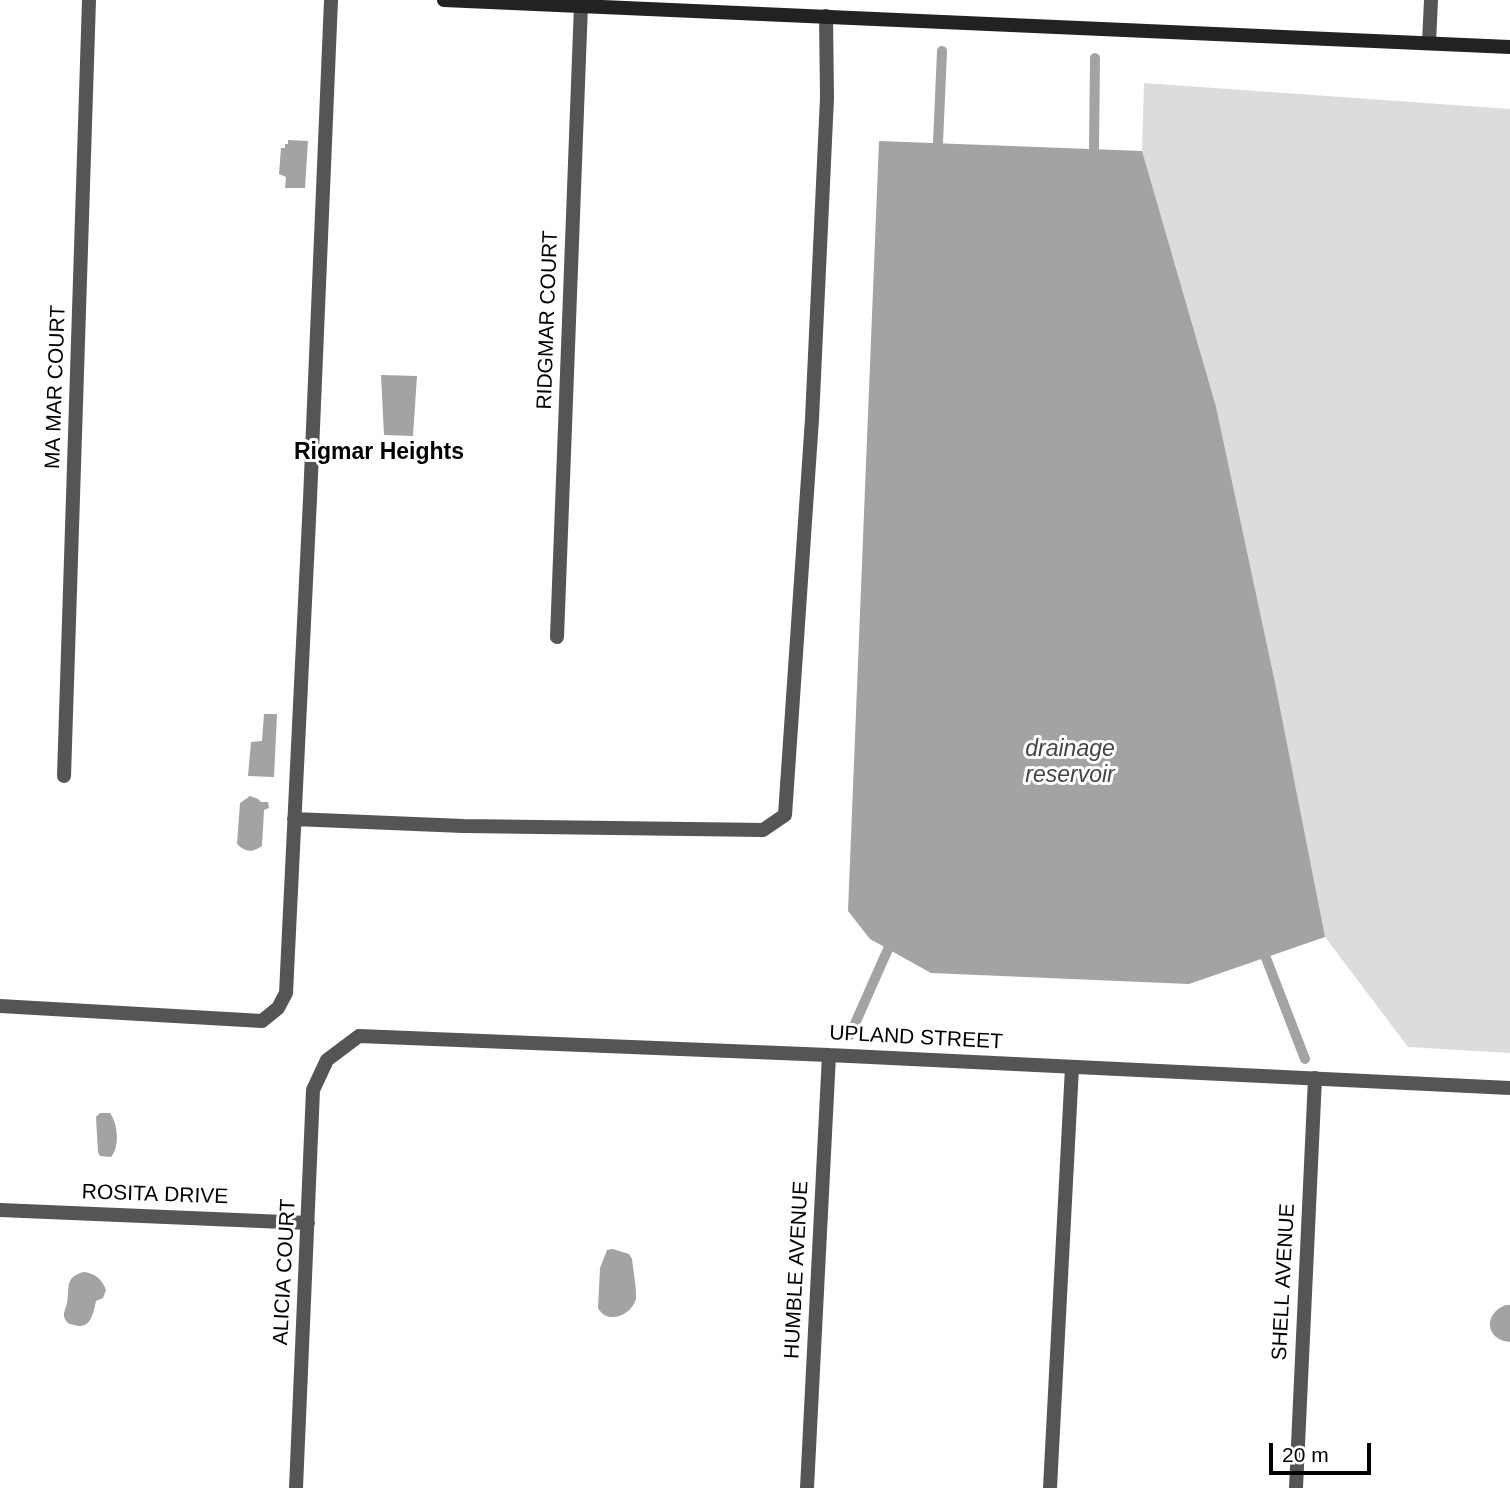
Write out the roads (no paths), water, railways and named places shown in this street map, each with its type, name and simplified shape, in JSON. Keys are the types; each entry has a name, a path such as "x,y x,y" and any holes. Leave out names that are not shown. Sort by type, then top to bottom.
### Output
{"main road":[{"path":"444,0 1510,47"}],"street":[{"name":"MA MAR COURT","path":"64,776 89,0"},
{"path":"0,1006 262,1021 278,1008 286,993 331,0"},
{"path":"1429,43 1430,0"},
{"name":"RIDGMAR COURT","path":"557,637 580,5"},
{"path":"294,819 463,826 763,830 785,816 812,419 827,98 826,16"},
{"name":"UPLAND STREET","path":"327,1060 359,1036 829,1055 1510,1088"},
{"name":"HUMBLE AVENUE","path":"807,1488 829,1055"},
{"name":"ALICIA COURT","path":"296,1488 313,1090 327,1060"},
{"path":"1050,1488 1072,1066"},
{"name":"SHELL AVENUE","path":"1296,1488 1315,1078"},
{"name":"ROSITA DRIVE","path":"0,1210 308,1223"}],"water":[{"path":"288,140 308,141 305,188 285,188 286,177 279,174 281,148 285,148"},
{"name":"drainage reservoir","path":"879,141 1142,151 1216,407 1275,683 1325,937 1189,984 931,973 870,939 848,911"},
{"path":"381,375 417,376 413,436 384,435"},
{"path":"264,714 277,714 274,777 248,776 251,742 262,741"},
{"path":"250,796 261,802 268,802 269,808 264,810 262,846 249,851 237,844 240,803"},
{"path":"100,1113 110,1113 115,1123 117,1142 111,1157 100,1156 98,1152 96,1117"},
{"path":"607,1250 629,1254 632,1259 636,1299 624,1314 613,1317 602,1313 598,1308 600,1268"},
{"path":"83,1272 97,1277 106,1290 103,1298 96,1301 88,1323 80,1326 68,1323 64,1315 70,1280"},
{"path":"1510,1305 1510,1342 1496,1336 1490,1326 1493,1314"}],"waterway":[{"path":"938,143 942,51"},
{"path":"1094,149 1095,58"},
{"path":"850,1035 888,949"},
{"path":"1266,958 1305,1059"}],"district":[{"name":"Rigmar Heights","path":"379,453"}]}
